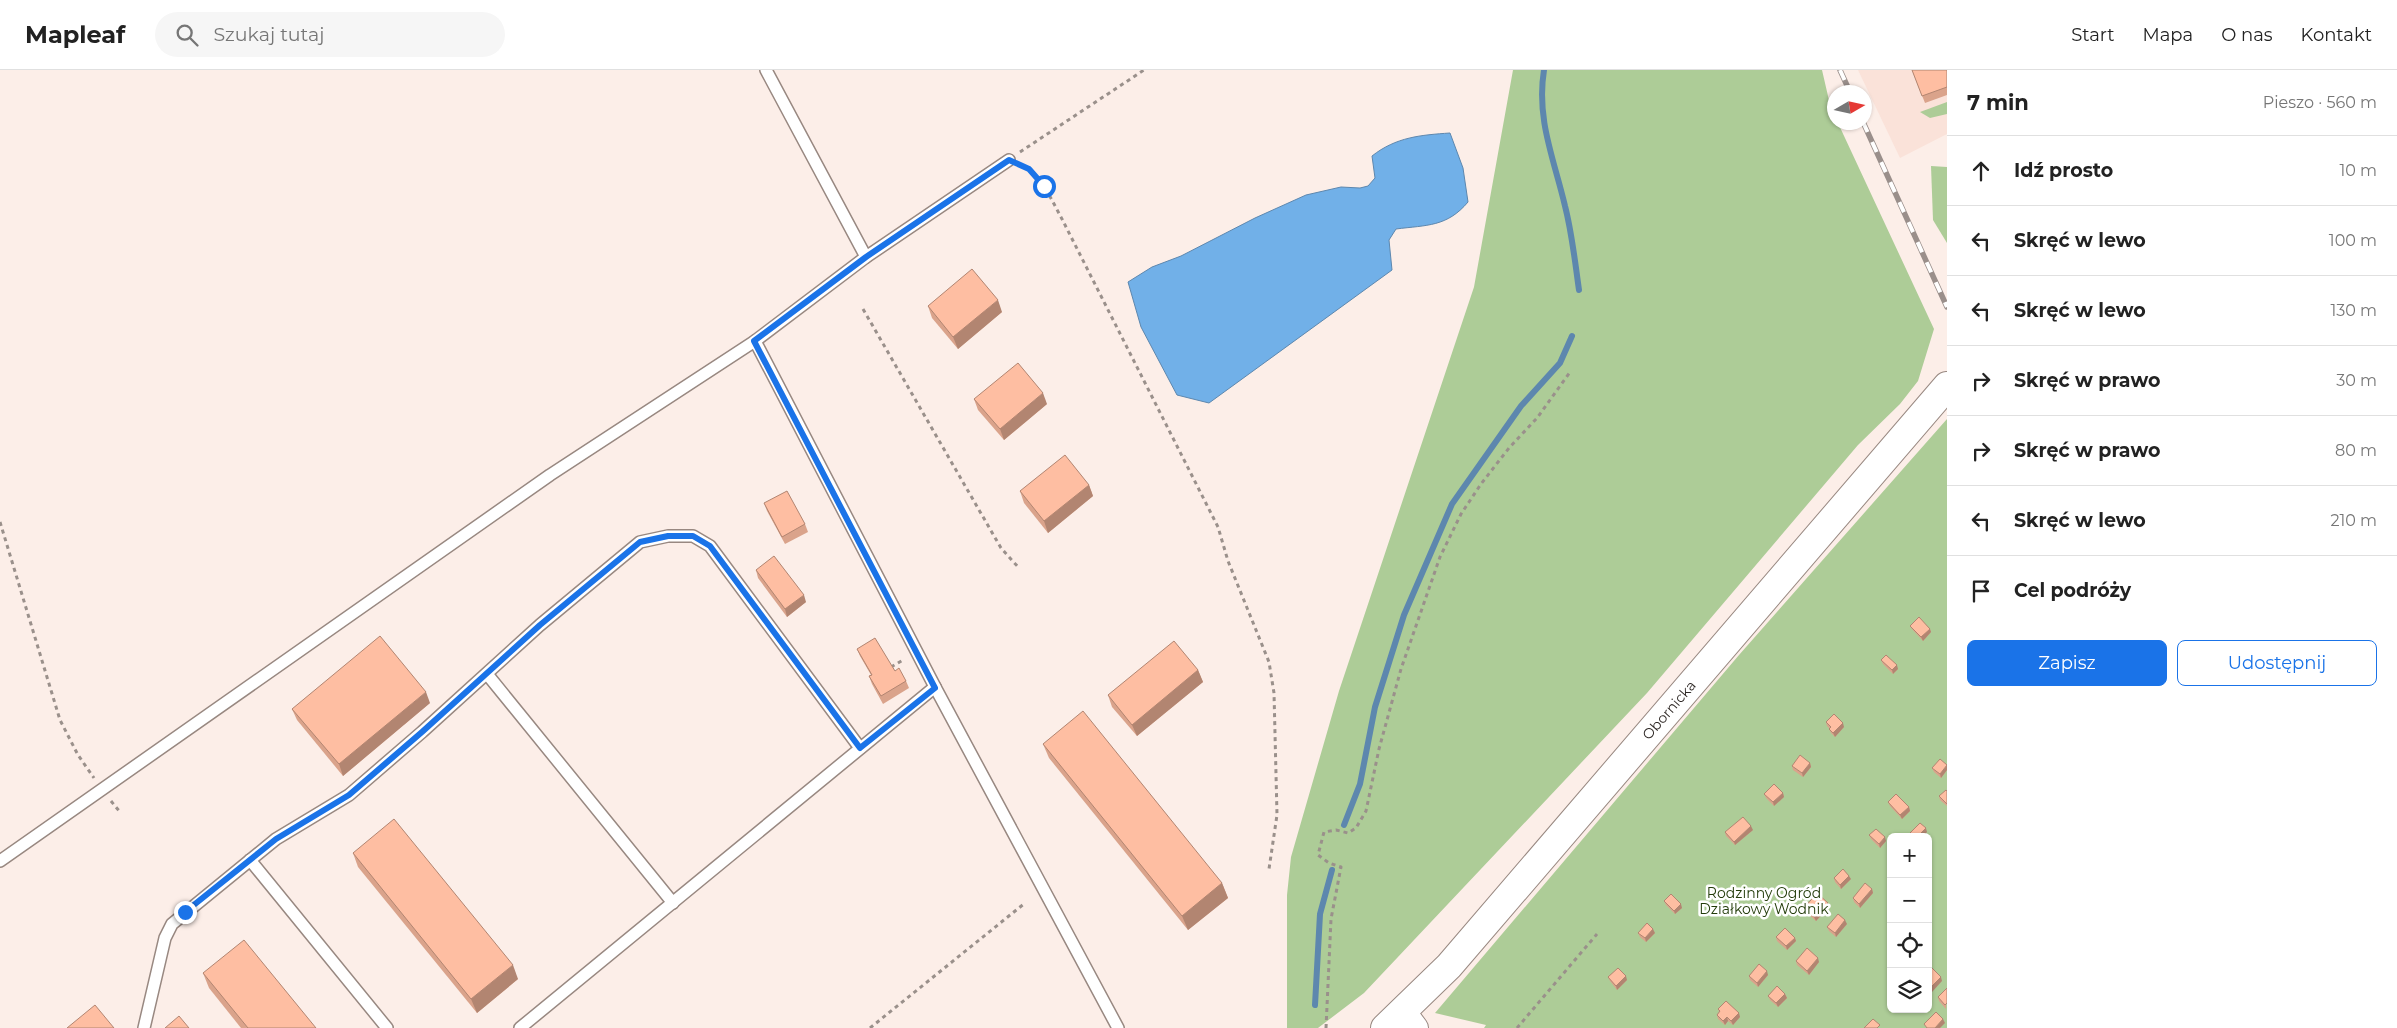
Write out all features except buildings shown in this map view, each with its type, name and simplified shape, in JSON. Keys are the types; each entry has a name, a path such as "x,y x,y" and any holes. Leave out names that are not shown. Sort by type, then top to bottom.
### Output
{"main road":[{"name":"Obornicka","path":"1402,1023 1947,386"}],"lane":[{"path":"766,70 866,257"},
{"path":"0,861 550,475 754,341 866,257 1009,160"},
{"path":"754,341 935,688 1118,1028"},
{"path":"144,1028 165,938 172,924 250,860 298,824 349,795 540,625 640,542 668,536 693,536 710,546 860,748"},
{"path":"487,674 673,902"},
{"path":"520,1028 935,688"},
{"path":"250,860 388,1028"}],"path":[{"path":"1009,160 1144,70"},
{"path":"1009,160 1029,169 1044,186 1062,219 1218,527 1228,561 1270,662 1274,693 1276,815 1269,869"},
{"path":"863,309 1001,548 1019,568"},
{"path":"1326,1028 1331,919 1342,867 1329,863 1318,855 1324,832 1336,830 1348,833 1356,828 1366,811 1379,749 1400,669 1440,557 1461,514 1481,484 1509,448 1537,418 1570,372"},
{"path":"0,522 60,720 78,755 120,812"},
{"path":"870,1028 1025,902"},
{"path":"1517,1028 1597,934"}],"shaded area":[{"path":"1858,70 1947,70 1947,134 1900,158 1872,99 1872,85 1865,85"}],"green space":[{"path":"1513,70 1822,70 1827,92 1827,130 1841,130 1934,329 1918,381 1900,404 1858,445 1647,693 1364,993 1318,1028 1287,1028 1287,895 1291,857 1339,691 1474,287"},
{"path":"1947,102 1947,114 1930,118 1920,112"},
{"path":"1931,166 1947,167 1947,243 1933,220"},
{"name":"Rodzinny Ogród Działkowy Wodnik","path":"1947,419 1947,1028 1484,1028 1486,1025 1435,1013 1739,655"}],"water":[{"path":"1450,133 1463,168 1468,202 1460,210 1436,223 1396,229 1389,240 1392,270 1209,403 1177,395 1141,327 1128,282 1152,267 1181,256 1255,218 1306,195 1341,187 1360,188 1368,186 1375,178 1372,156 1390,145 1419,136"}],"waterway":[{"path":"1544,70 1542,88 1544,122 1567,216 1579,290"},
{"path":"1344,825 1360,784 1375,707 1404,615 1452,504 1521,406 1560,363 1572,336"},
{"path":"1315,1005 1320,914 1332,870"}],"railway":[{"path":"1840,70 1847,85"},
{"path":"1867,130 1947,307"}],"route":[{"path":"185,912 276,839 349,795 540,625 640,542 668,536 693,536 710,546 860,748 897,716 935,688 754,341 866,257 1009,160 1029,169 1044,186"}]}
